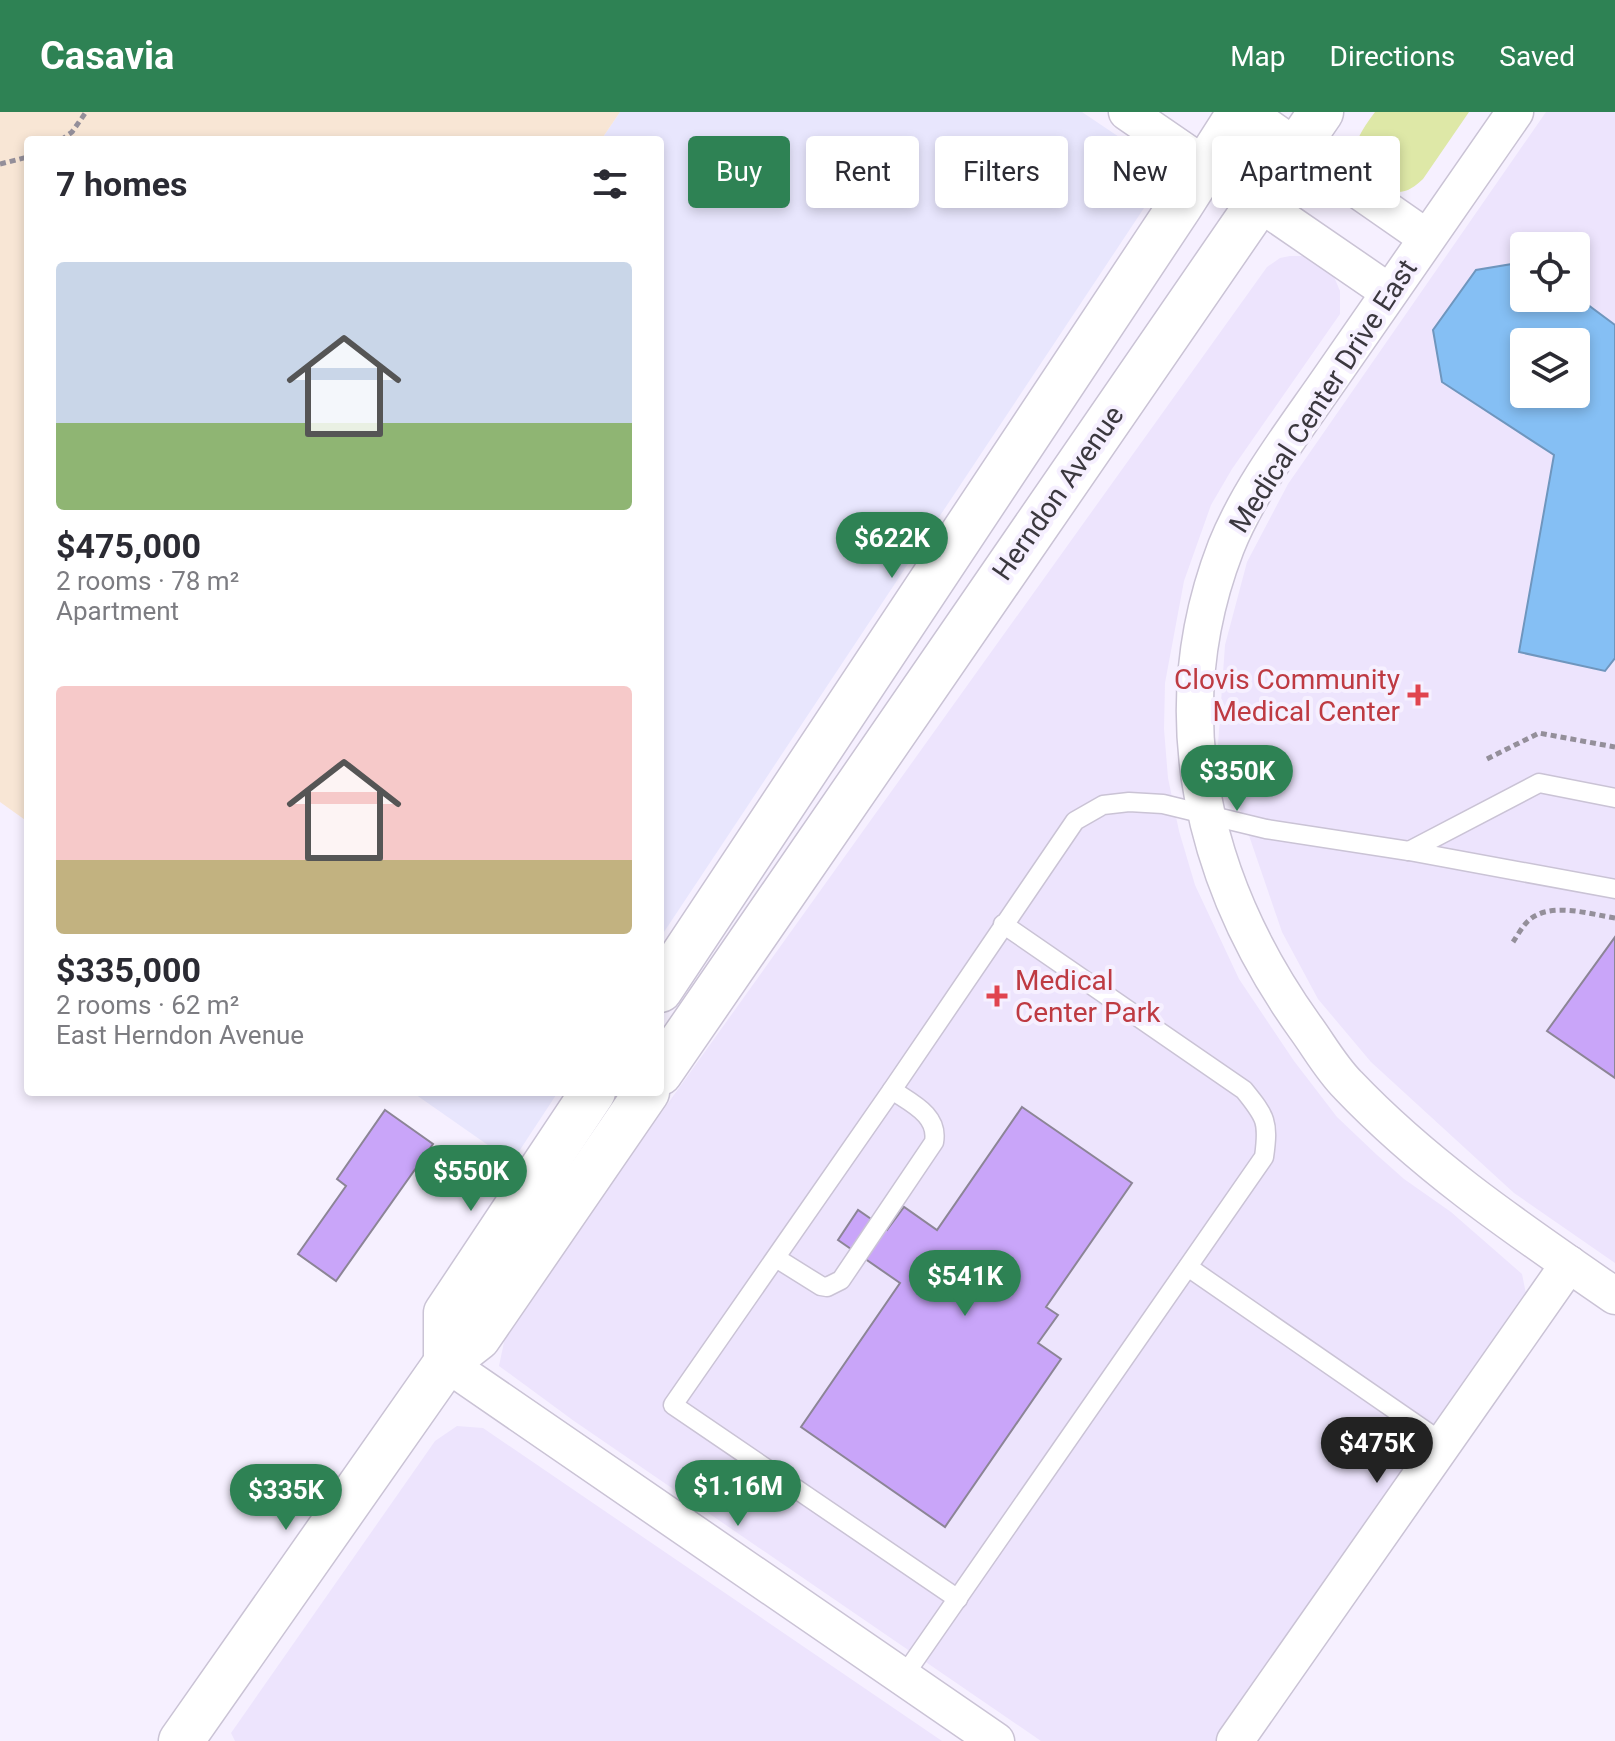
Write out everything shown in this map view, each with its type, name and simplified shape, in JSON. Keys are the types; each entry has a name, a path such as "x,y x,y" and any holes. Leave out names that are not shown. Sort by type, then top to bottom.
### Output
{"main road":[{"name":"Herndon Avenue","path":"664,984 1240,112"},
{"name":"Herndon Avenue","path":"1304,136 1321,112"},
{"name":"Herndon Avenue","path":"664,1067 1255,208"},
{"path":"446,1363 446,1313 590,1096"},
{"path":"181,1741 446,1363 478,1338 644,1096"}],"street":[{"path":"1127,112 1212,169"},
{"path":"1246,112 1280,136"},
{"name":"Medical Center Drive East","path":"1515,112 1281,450 1227,545 1200,644 1194,738 1206,813 1245,928 1289,1004 1345,1082 1408,1144 1481,1204 1615,1296"},
{"path":"1268,208 1389,292"},
{"path":"1384,208 1427,238"},
{"path":"1235,1741 1569,1264"},
{"path":"446,1363 996,1741"}],"lane":[{"path":"1409,851 1539,783 1615,798"},
{"path":"958,1599 673,1405 1075,821 1103,805 1129,802 1163,804 1266,829 1409,851 1615,889"},
{"path":"903,1677 1264,1157 1268,1130 1261,1111 1244,1090 1003,924"},
{"path":"776,1258 821,1286 827,1287 841,1280 934,1142 933,1123 927,1115 892,1090"},
{"path":"1188,1267 1443,1443"}],"path":[{"path":"66,136 86,112"},
{"path":"0,164 24,158"},
{"path":"1487,759 1539,733 1615,747"},
{"path":"1513,942 1527,922 1541,913 1559,911 1615,918"}],"shaded area":[{"path":"0,112 620,112 604,136 24,136 24,819 0,802"},
{"path":"620,112 1082,112 1118,136 1084,136 1084,208 1144,208 664,932 664,136 604,136"},
{"name":"Clovis Community Medical Center","path":"1546,112 1615,112 1615,1263 1514,1193 1371,1062 1318,999 1282,932 1218,745 1225,645 1247,562 1288,484"},
{"name":"Medical Center Park","path":"1290,256 1319,261 1332,272 1340,291 1340,314 1232,469 1211,505 1184,581 1165,683 1164,729 1168,778 1179,831 1195,885 1239,979 1294,1061 1337,1117 1377,1155 1404,1179 1451,1212 1522,1274 1526,1294 1216,1741 1041,1741 574,1421 499,1366 507,1328 1267,267 1280,258"},
{"path":"418,1096 555,1096 512,1162"},
{"path":"457,1426 483,1428 942,1741 235,1741 231,1733 435,1441"}],"green space":[{"path":"1375,112 1469,112 1423,179 1410,189 1400,192 1400,136 1359,136"}],"water":[{"path":"1510,264 1510,312 1590,312 1590,306 1615,325 1615,658 1605,671 1519,652 1554,455 1442,382 1433,330 1476,270"}],"building":[{"path":"1615,937 1615,1078 1547,1031"},
{"path":"1022,1107 1132,1183 1046,1307 1058,1315 1038,1343 1061,1359 945,1527 801,1427 900,1283 838,1240 858,1210 887,1230 904,1207 937,1230"},
{"path":"385,1110 433,1144 336,1281 298,1254 346,1186 337,1179"}],"place":[{"name":"Clovis Community Medical Center","path":"1418,695"},
{"name":"Medical Center Park","path":"997,996"}]}
